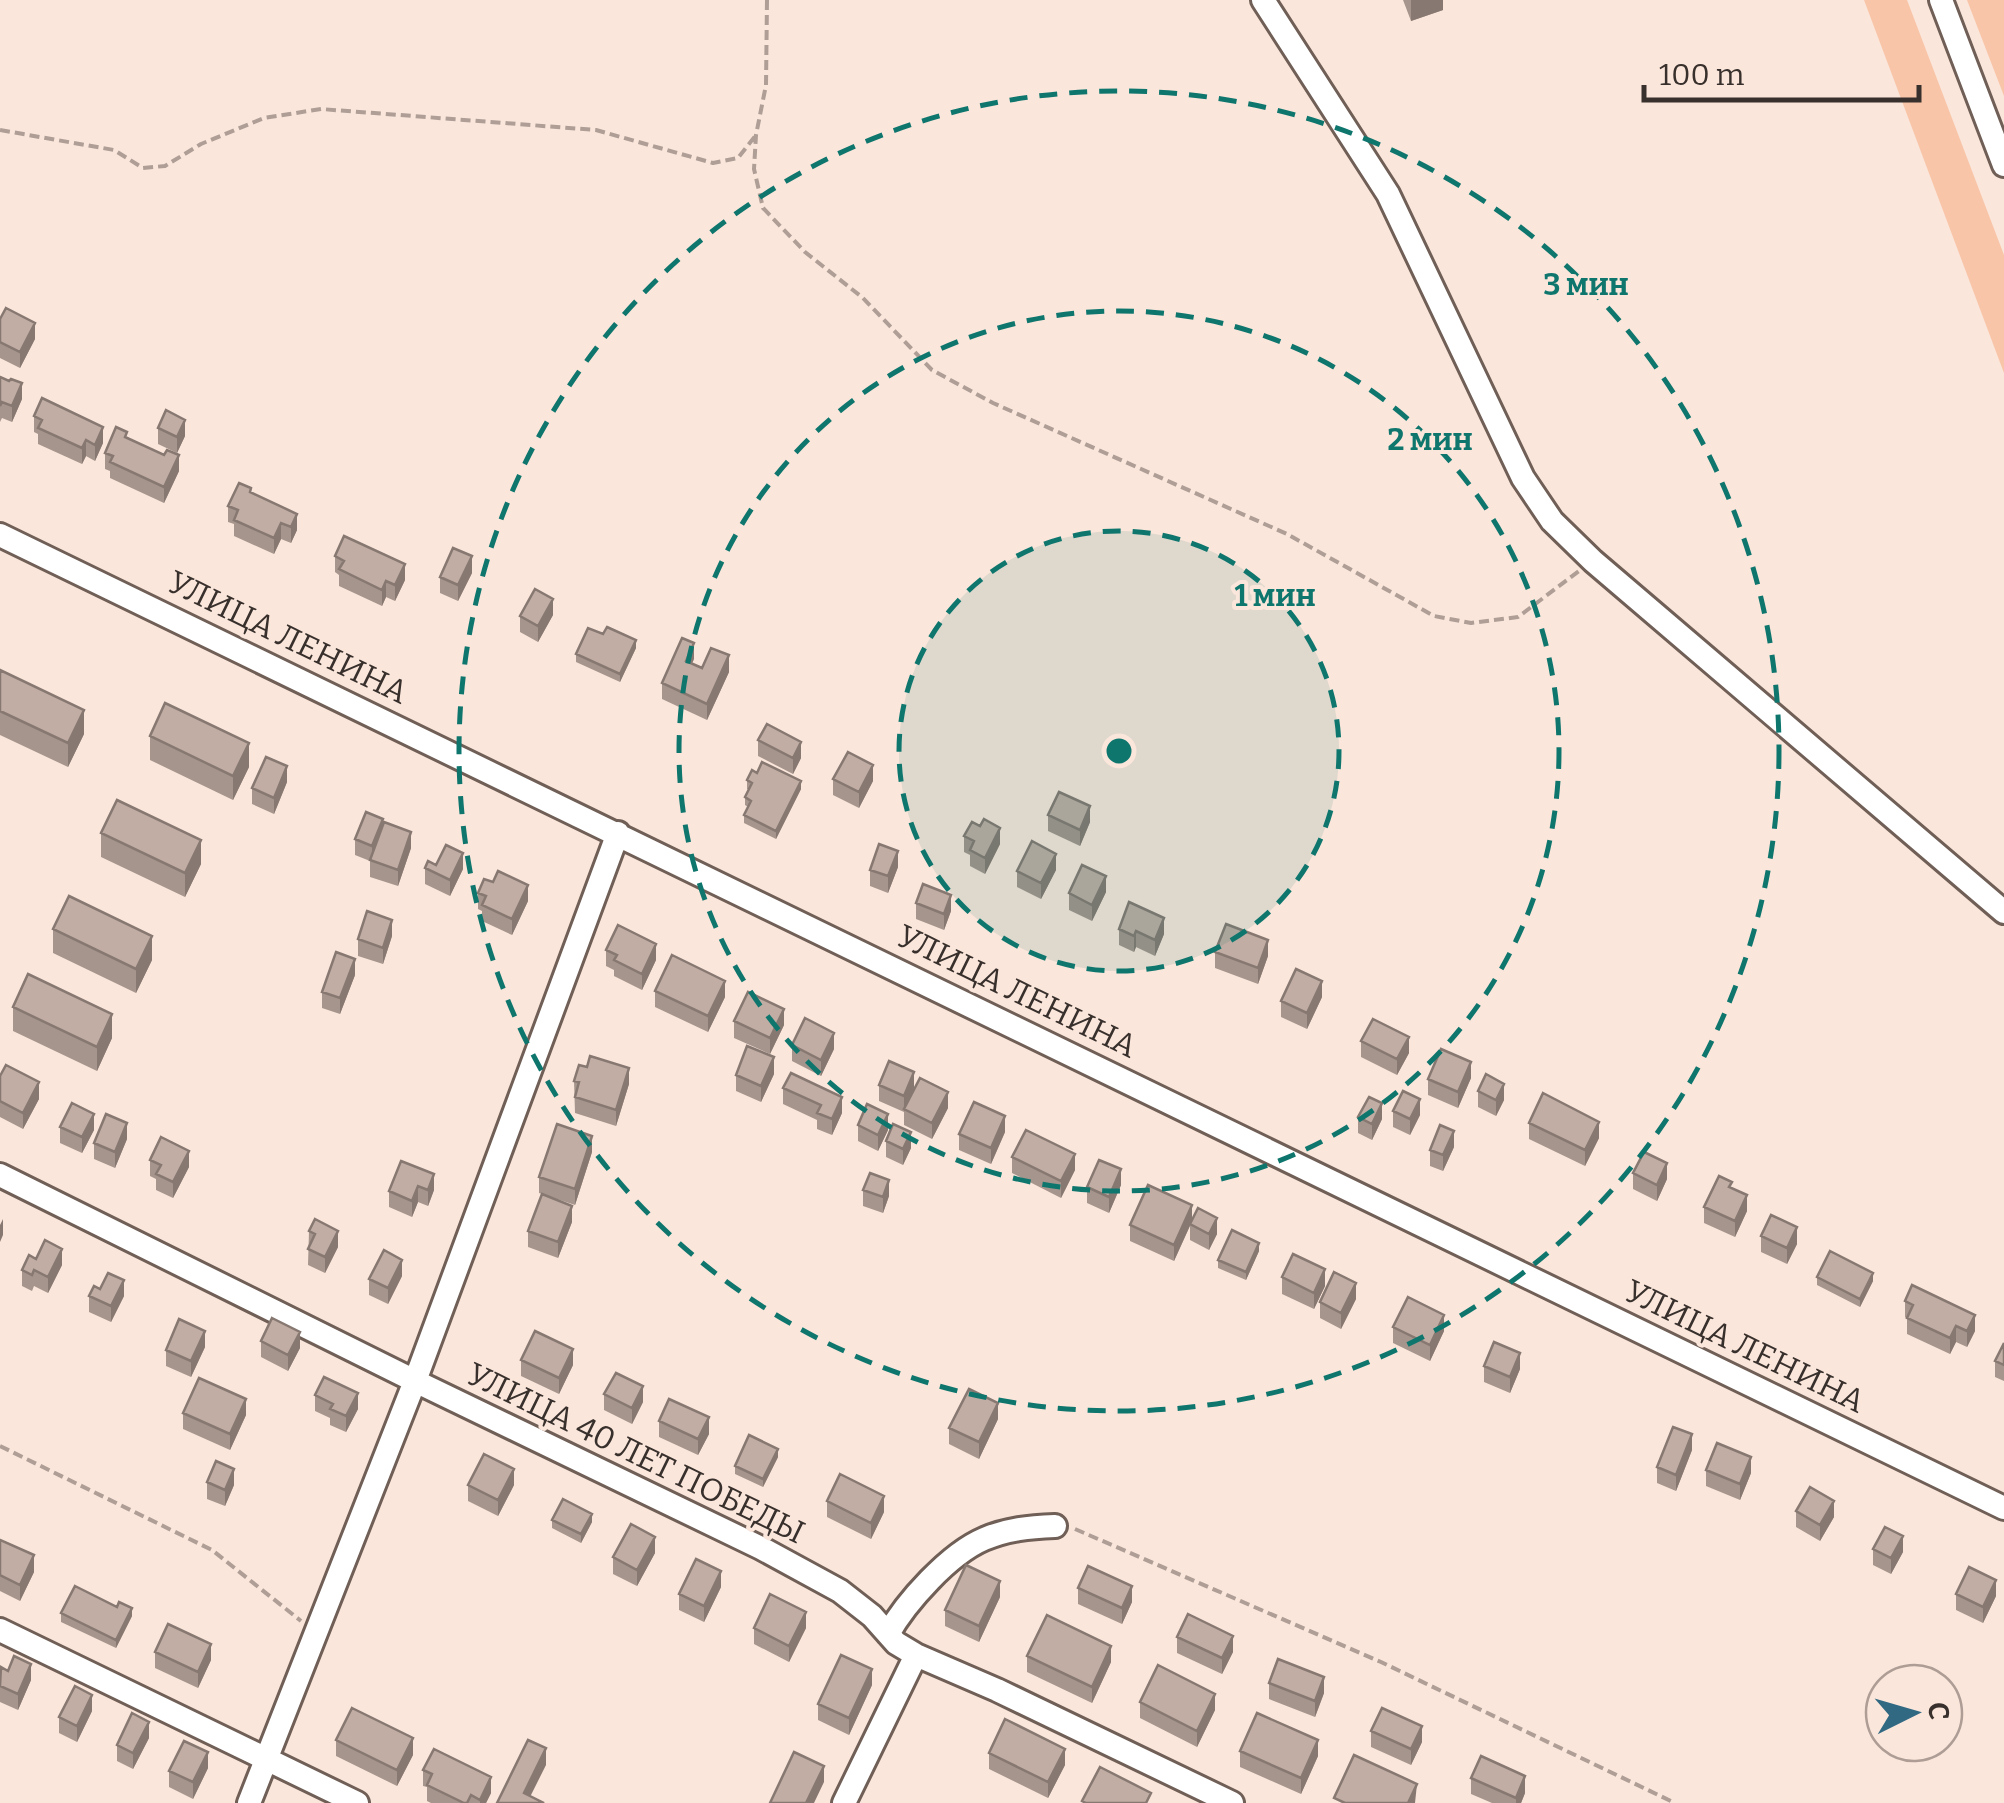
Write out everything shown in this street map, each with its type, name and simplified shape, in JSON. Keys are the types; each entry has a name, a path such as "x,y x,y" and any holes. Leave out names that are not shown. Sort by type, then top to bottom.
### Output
{"street":[{"path":"1263,0 1388,194 1522,478 1552,521 1593,561 2004,912"},
{"path":"1941,0 2004,164"},
{"name":"УЛИЦА ЛЕНИНА","path":"0,536 2004,1508"},
{"path":"249,1803 416,1382 618,833"},
{"name":"УЛИЦА 40 ЛЕТ ПОБЕДЫ","path":"0,1175 761,1548 840,1591 916,1655 1232,1803"},
{"path":"888,1634 905,1605 954,1559 981,1540 1020,1528 1055,1526"},
{"path":"0,1630 357,1803"},
{"path":"844,1803 916,1655"}],"path":[{"path":"766,0 766,85 754,168 763,208 805,252 864,298 932,370 994,403 1286,534 1434,616 1471,623 1518,617 1593,561"},
{"path":"0,130 114,150 143,168 164,166 201,144 264,118 321,110 596,130 713,162 738,158 756,135"},
{"path":"0,1446 212,1550 316,1633"},
{"path":"1055,1526 1082,1530 1381,1662 1675,1803"}],"shaded area":[{"path":"1864,0 1907,0 2004,255 2004,373"},
{"path":"1967,0 2004,0 2004,96"}],"building":[{"path":"6,308 35,323 20,352 0,342 0,319"},
{"path":"0,377 22,383 12,406 2,402 0,406"},
{"path":"42,398 103,427 95,445 86,440 82,448 38,428 42,420 34,416"},
{"path":"166,410 185,420 177,437 158,428"},
{"path":"116,427 127,432 125,437 164,455 167,450 179,455 164,487 110,462 113,456 105,453"},
{"path":"239,483 297,514 291,527 281,523 274,538 234,520 238,510 228,506"},
{"path":"344,536 405,564 395,585 386,581 382,590 339,569 344,561 335,556"},
{"path":"453,548 472,556 458,585 440,577"},
{"path":"535,589 553,599 538,626 520,616"},
{"path":"607,627 636,640 620,674 576,654 588,628 603,634"},
{"path":"682,638 694,643 686,661 702,668 711,648 729,655 707,704 662,683"},
{"path":"0,670 84,710 68,743 0,711"},
{"path":"165,703 249,743 233,776 150,736"},
{"path":"767,724 801,742 793,758 758,740"},
{"path":"848,752 873,765 859,792 833,779"},
{"path":"266,757 287,766 274,798 252,788"},
{"path":"762,762 801,781 776,831 744,815 751,801 745,797 752,783 747,780 752,770 757,773"},
{"path":"1059,792 1090,806 1080,830 1048,815"},
{"path":"117,800 201,840 185,873 101,833"},
{"path":"366,812 383,819 372,846 355,839"},
{"path":"984,819 1000,828 985,858 970,850 974,841 964,836 972,822 980,826"},
{"path":"384,822 411,832 398,870 370,860"},
{"path":"1032,841 1056,854 1041,883 1017,871"},
{"path":"879,844 898,851 888,876 870,870"},
{"path":"446,845 463,853 450,880 425,868 428,861 436,865"},
{"path":"1082,865 1106,876 1092,905 1069,893"},
{"path":"498,871 528,885 512,919 482,905 486,896 478,893 484,879 493,882"},
{"path":"923,884 951,895 944,914 916,903"},
{"path":"69,896 152,936 136,969 53,929"},
{"path":"1129,902 1164,918 1155,940 1136,931 1134,936 1119,929"},
{"path":"367,911 392,920 383,948 358,939"},
{"path":"1226,924 1268,940 1258,968 1215,952"},
{"path":"618,925 656,944 642,974 614,960 617,955 606,950"},
{"path":"336,952 355,959 340,998 322,992"},
{"path":"672,955 725,981 708,1016 655,991"},
{"path":"1296,969 1322,981 1307,1013 1281,1001"},
{"path":"28,974 112,1014 97,1047 13,1007"},
{"path":"748,992 784,1009 770,1038 734,1021"},
{"path":"805,1018 834,1033 821,1060 792,1045"},
{"path":"1373,1019 1409,1037 1397,1059 1361,1041"},
{"path":"747,1046 774,1057 761,1086 736,1075"},
{"path":"1441,1049 1471,1062 1458,1092 1428,1079"},
{"path":"590,1056 629,1068 616,1110 575,1097 579,1065 587,1067"},
{"path":"889,1061 914,1072 904,1096 879,1085"},
{"path":"6,1065 39,1082 23,1113 0,1101 0,1076"},
{"path":"791,1073 842,1097 832,1119 817,1113 821,1105 783,1088"},
{"path":"1486,1074 1504,1084 1496,1100 1478,1091"},
{"path":"920,1078 948,1092 932,1123 904,1109"},
{"path":"1403,1091 1420,1099 1410,1119 1393,1111"},
{"path":"1543,1093 1599,1122 1585,1150 1529,1123"},
{"path":"1369,1097 1382,1103 1372,1124 1358,1117"},
{"path":"974,1102 1005,1116 991,1148 959,1134"},
{"path":"72,1103 94,1114 82,1137 60,1127"},
{"path":"867,1104 888,1114 878,1135 858,1125"},
{"path":"106,1114 127,1123 115,1152 94,1143"},
{"path":"557,1124 592,1136 575,1189 539,1177"},
{"path":"893,1124 911,1132 903,1149 886,1141"},
{"path":"1440,1125 1454,1131 1443,1155 1430,1150"},
{"path":"1026,1130 1075,1154 1061,1181 1012,1157"},
{"path":"161,1137 189,1151 173,1182 156,1174 161,1165 150,1160"},
{"path":"1644,1152 1667,1163 1657,1185 1633,1173"},
{"path":"1099,1160 1121,1169 1109,1197 1087,1187"},
{"path":"401,1161 434,1174 428,1190 418,1186 412,1201 389,1191"},
{"path":"870,1173 889,1180 883,1197 863,1190"},
{"path":"1719,1176 1732,1182 1729,1187 1747,1195 1735,1221 1704,1207"},
{"path":"1148,1185 1192,1205 1174,1245 1130,1225"},
{"path":"542,1194 572,1206 558,1242 528,1231"},
{"path":"1198,1208 1217,1218 1209,1234 1190,1224"},
{"path":"1771,1215 1797,1227 1787,1248 1761,1236"},
{"path":"315,1219 338,1231 325,1257 308,1249 315,1234 309,1231"},
{"path":"1232,1230 1259,1243 1246,1272 1218,1260"},
{"path":"45,1240 62,1249 48,1277 34,1270 32,1275 22,1270 29,1255 36,1259"},
{"path":"384,1250 402,1260 388,1288 369,1279"},
{"path":"1830,1251 1873,1273 1860,1299 1817,1277"},
{"path":"1293,1254 1325,1269 1314,1293 1282,1277"},
{"path":"1334,1272 1356,1283 1341,1313 1320,1302"},
{"path":"108,1273 124,1280 111,1306 89,1296 94,1286 100,1289"},
{"path":"1912,1285 1975,1315 1967,1331 1956,1326 1950,1338 1907,1318 1913,1305 1905,1301"},
{"path":"1408,1297 1444,1315 1430,1345 1393,1327"},
{"path":"272,1318 300,1332 288,1355 261,1341"},
{"path":"179,1319 205,1331 191,1361 166,1350"},
{"path":"535,1331 573,1349 559,1378 521,1360"},
{"path":"1494,1342 1520,1353 1510,1377 1484,1366"},
{"path":"2004,1343 2004,1365 1995,1361"},
{"path":"616,1373 643,1386 632,1408 604,1394"},
{"path":"324,1377 358,1393 346,1416 330,1409 333,1404 315,1395"},
{"path":"199,1378 246,1399 230,1434 183,1413"},
{"path":"969,1389 998,1403 979,1442 949,1428"},
{"path":"669,1399 709,1417 698,1439 659,1421"},
{"path":"1673,1427 1692,1434 1676,1475 1657,1467"},
{"path":"749,1435 778,1449 763,1479 735,1466"},
{"path":"1717,1443 1751,1457 1740,1484 1706,1470"},
{"path":"484,1454 514,1469 498,1500 468,1485"},
{"path":"216,1461 234,1469 225,1490 207,1482"},
{"path":"840,1474 884,1496 871,1523 827,1501"},
{"path":"1810,1487 1834,1501 1820,1525 1796,1511"},
{"path":"563,1499 592,1514 581,1534 552,1520"},
{"path":"631,1524 655,1537 637,1570 613,1557"},
{"path":"1885,1527 1903,1536 1891,1558 1873,1549"},
{"path":"0,1540 34,1555 20,1585 0,1575"},
{"path":"696,1559 721,1571 704,1606 679,1594"},
{"path":"966,1565 1000,1581 979,1626 945,1610"},
{"path":"1088,1566 1132,1586 1122,1608 1078,1588"},
{"path":"1969,1567 1996,1580 1983,1607 1956,1594"},
{"path":"75,1586 117,1607 119,1602 132,1608 116,1640 61,1613"},
{"path":"770,1594 806,1612 789,1646 754,1628"},
{"path":"1188,1614 1233,1636 1222,1658 1177,1637"},
{"path":"1047,1615 1111,1646 1092,1687 1027,1656"},
{"path":"168,1624 211,1644 198,1672 155,1652"},
{"path":"841,1655 872,1669 849,1718 818,1704"},
{"path":"14,1656 31,1664 18,1694 0,1686 1,1667 8,1671"},
{"path":"1278,1659 1324,1677 1315,1701 1269,1683"},
{"path":"1158,1665 1215,1694 1197,1731 1140,1702"},
{"path":"75,1686 92,1695 77,1726 59,1717"},
{"path":"352,1708 413,1738 397,1770 336,1740"},
{"path":"1382,1708 1422,1726 1411,1749 1371,1731"},
{"path":"132,1713 149,1722 133,1753 117,1745"},
{"path":"1257,1713 1318,1740 1301,1778 1240,1751"},
{"path":"1005,1719 1065,1749 1048,1782 989,1753"},
{"path":"528,1740 546,1748 524,1793 544,1803 497,1803"},
{"path":"184,1741 208,1752 193,1782 169,1771"},
{"path":"434,1749 491,1777 480,1800 471,1795 464,1803 427,1785 432,1774 423,1770"},
{"path":"794,1752 824,1766 806,1803 770,1803"},
{"path":"1354,1755 1417,1784 1408,1803 1345,1803 1334,1798"},
{"path":"1481,1756 1525,1776 1516,1798 1471,1778"},
{"path":"1100,1767 1151,1793 1146,1803 1082,1801"}]}
